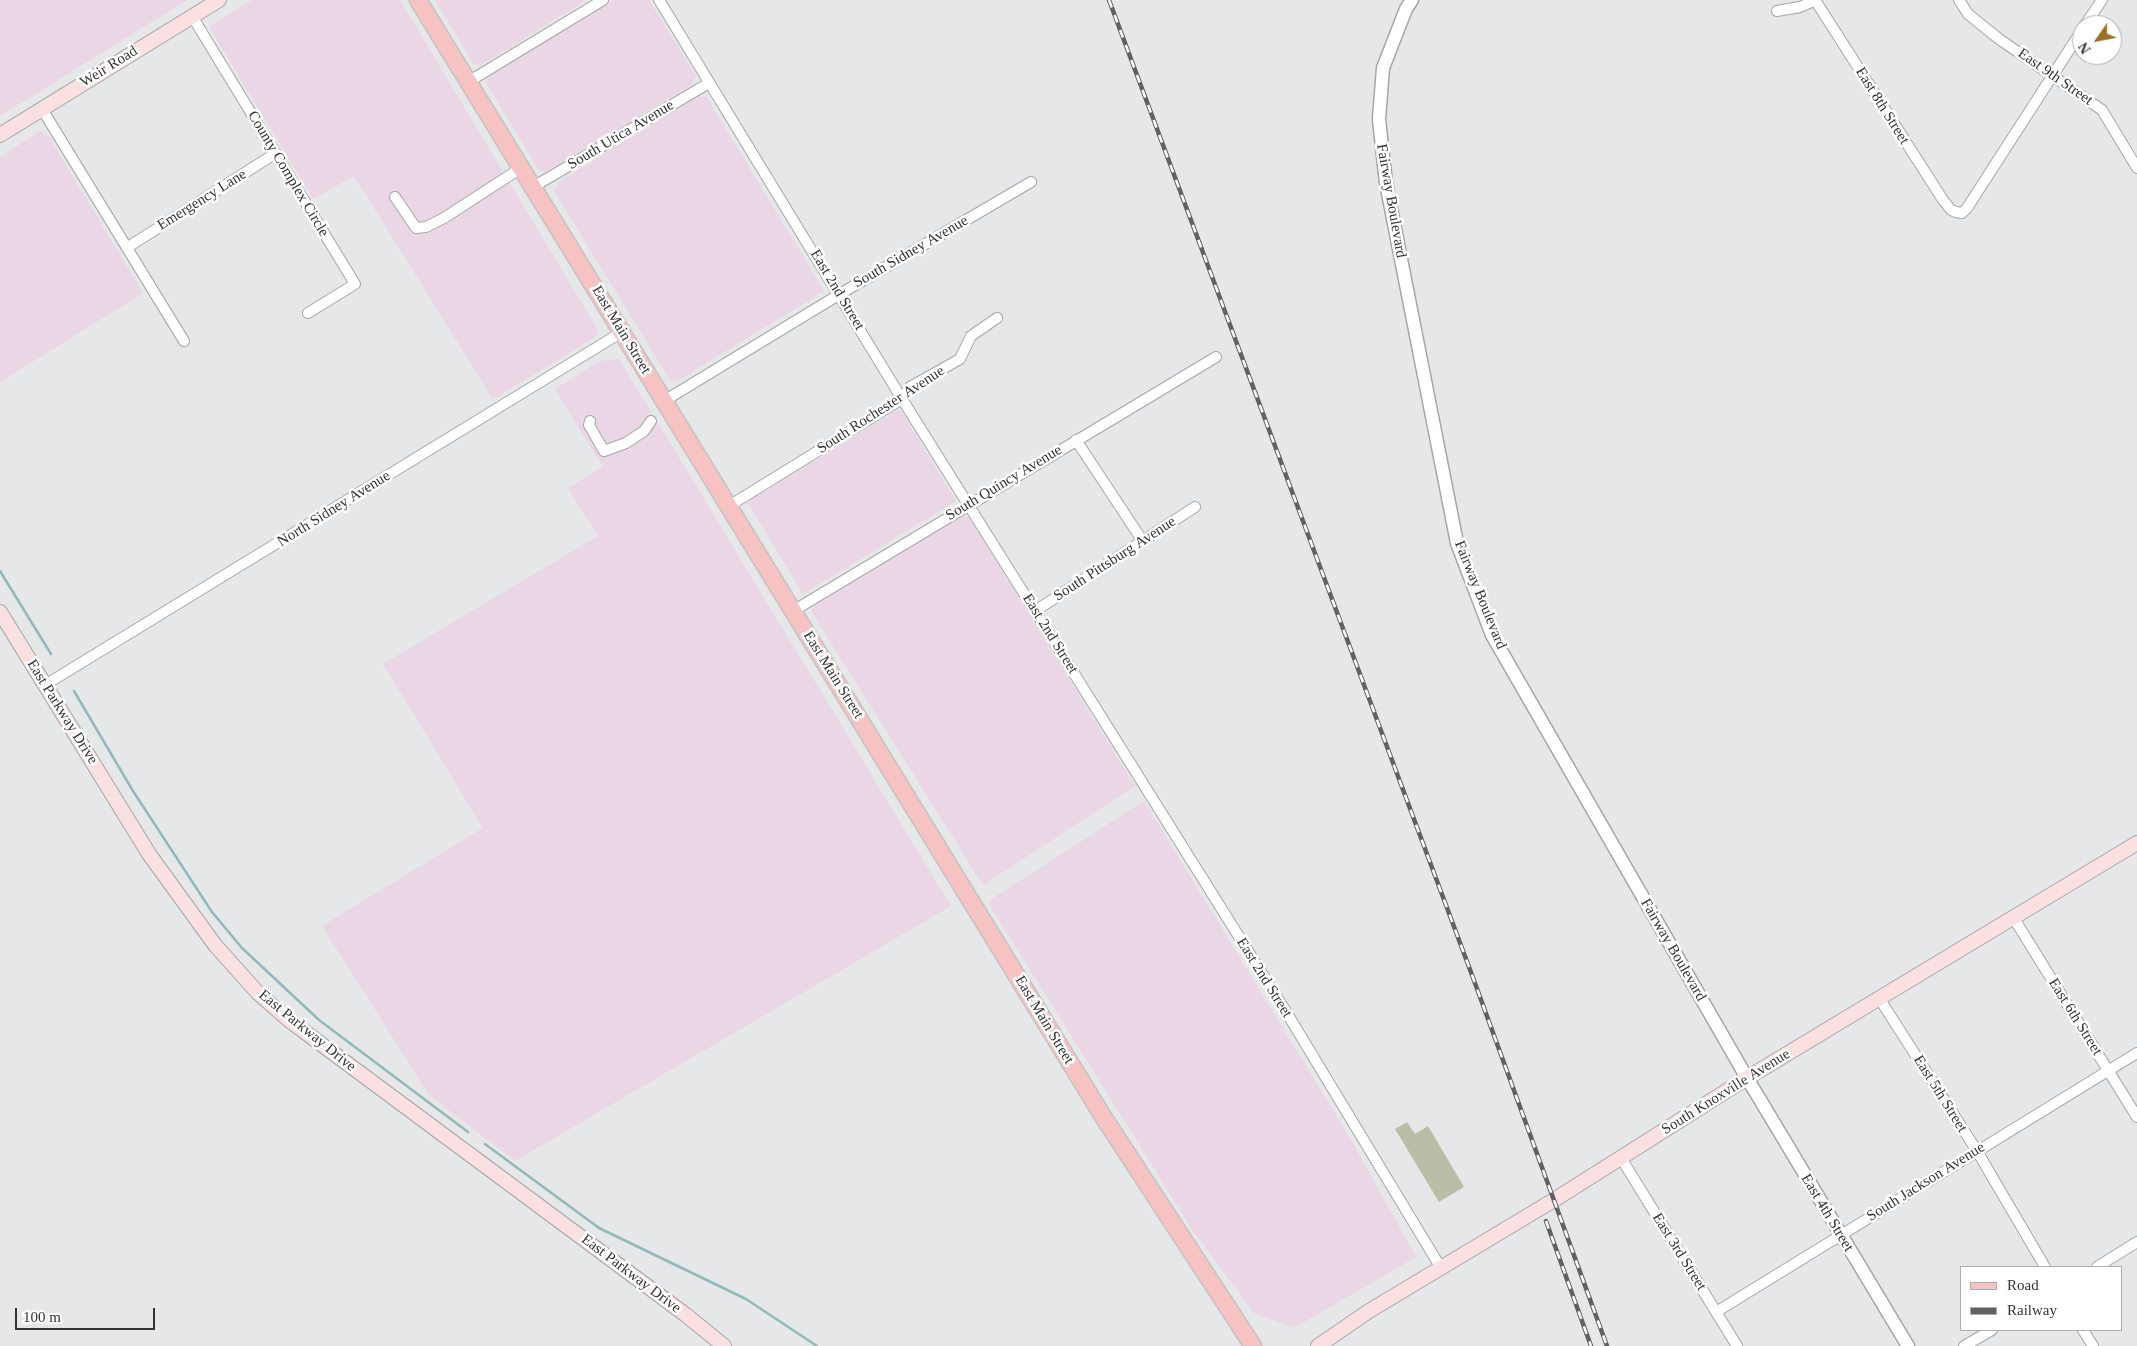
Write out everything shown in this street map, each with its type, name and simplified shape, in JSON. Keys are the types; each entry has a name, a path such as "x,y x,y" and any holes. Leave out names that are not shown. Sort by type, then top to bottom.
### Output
{"main road":[{"name":"Weir Road","path":"0,135 219,0"},
{"name":"East Main Street","path":"418,0 1104,1118 1253,1346"},
{"name":"East Parkway Drive","path":"0,612 144,846 220,952 258,993 313,1039 678,1309 724,1346"},
{"name":"South Knoxville Avenue","path":"1318,1346 1378,1306 1621,1158 1747,1078 2137,842"}],"street":[{"path":"468,82 603,0"},
{"name":"East 2nd Street","path":"659,0 840,294 902,399 1285,1010 1441,1268"},
{"name":"Fairway Boulevard","path":"1412,0 1406,9 1383,68 1379,120 1386,183 1457,542 1492,636 1747,1078"},
{"path":"1777,11 1800,7 1816,0"},
{"name":"East 8th Street","path":"1816,0 1951,210 1962,212 1967,208 2053,74"},
{"name":"East 9th Street","path":"1959,0 1968,14 1999,39 2053,74 2102,110 2137,168"},
{"path":"2092,15 2102,0"},
{"name":"County Complex Circle","path":"192,16 355,284 308,313"},
{"path":"2053,74 2072,45"},
{"name":"South Utica Avenue","path":"533,187 709,82"},
{"path":"42,109 184,340"},
{"name":"Emergency Lane","path":"128,247 276,153"},
{"path":"395,198 416,228 426,227 444,218 521,168"},
{"name":"South Sidney Avenue","path":"664,401 840,294 1031,182"},
{"name":"South Rochester Avenue","path":"729,506 902,399 910,387 960,359 971,336 997,318"},
{"name":"North Sidney Avenue","path":"45,685 622,332"},
{"name":"South Quincy Avenue","path":"793,611 1216,357"},
{"path":"590,421 589,425 604,451 626,443 644,431 651,421"},
{"path":"1076,440 1142,540"},
{"name":"South Pittsburg Avenue","path":"1036,611 1195,507"},
{"name":"East 6th Street","path":"2013,917 2137,1117"},
{"name":"East 5th Street","path":"1879,998 1977,1151 2044,1266"},
{"name":"South Jackson Avenue","path":"1716,1312 2137,1052"},
{"name":"East 4th Street","path":"1747,1078 1908,1346"},
{"name":"East 3rd Street","path":"1621,1158 1737,1346"},
{"path":"2099,1266 2137,1242"},
{"path":"1964,1346 1990,1331"},
{"path":"2084,1331 2094,1346"}],"shaded area":[{"path":"0,0 187,0 0,116"},
{"path":"252,0 400,0 599,332 594,338 495,398 491,396 354,176 313,199 209,27"},
{"path":"435,0 586,0 480,66 473,63"},
{"path":"612,0 649,0 696,76 691,85 545,172 539,170 486,83 488,76"},
{"path":"706,96 824,291 677,381 670,380 554,191 560,181 696,97"},
{"path":"40,131 49,137 143,293 0,382 0,157"},
{"path":"619,359 951,906 515,1161 429,1095 322,926 483,828 383,664 598,536 568,488 603,467 555,389 600,361"},
{"path":"900,409 956,501 803,594 747,502"},
{"path":"962,516 969,518 1135,786 983,885 811,611 814,606"},
{"path":"1144,801 1350,1138 1416,1257 1294,1328 1254,1313 1194,1232 989,904 990,900"}],"green space":[{"path":"1407,1122 1415,1134 1428,1126 1464,1187 1439,1202 1395,1129"}],"waterway":[{"path":"0,571 51,654"},
{"path":"74,691 133,791 212,912 242,948 319,1020 468,1132"},
{"path":"485,1144 599,1228 746,1299 817,1346"}],"railway":[{"path":"1109,0 1472,975 1607,1346"},
{"path":"1546,1221 1591,1346"}]}
